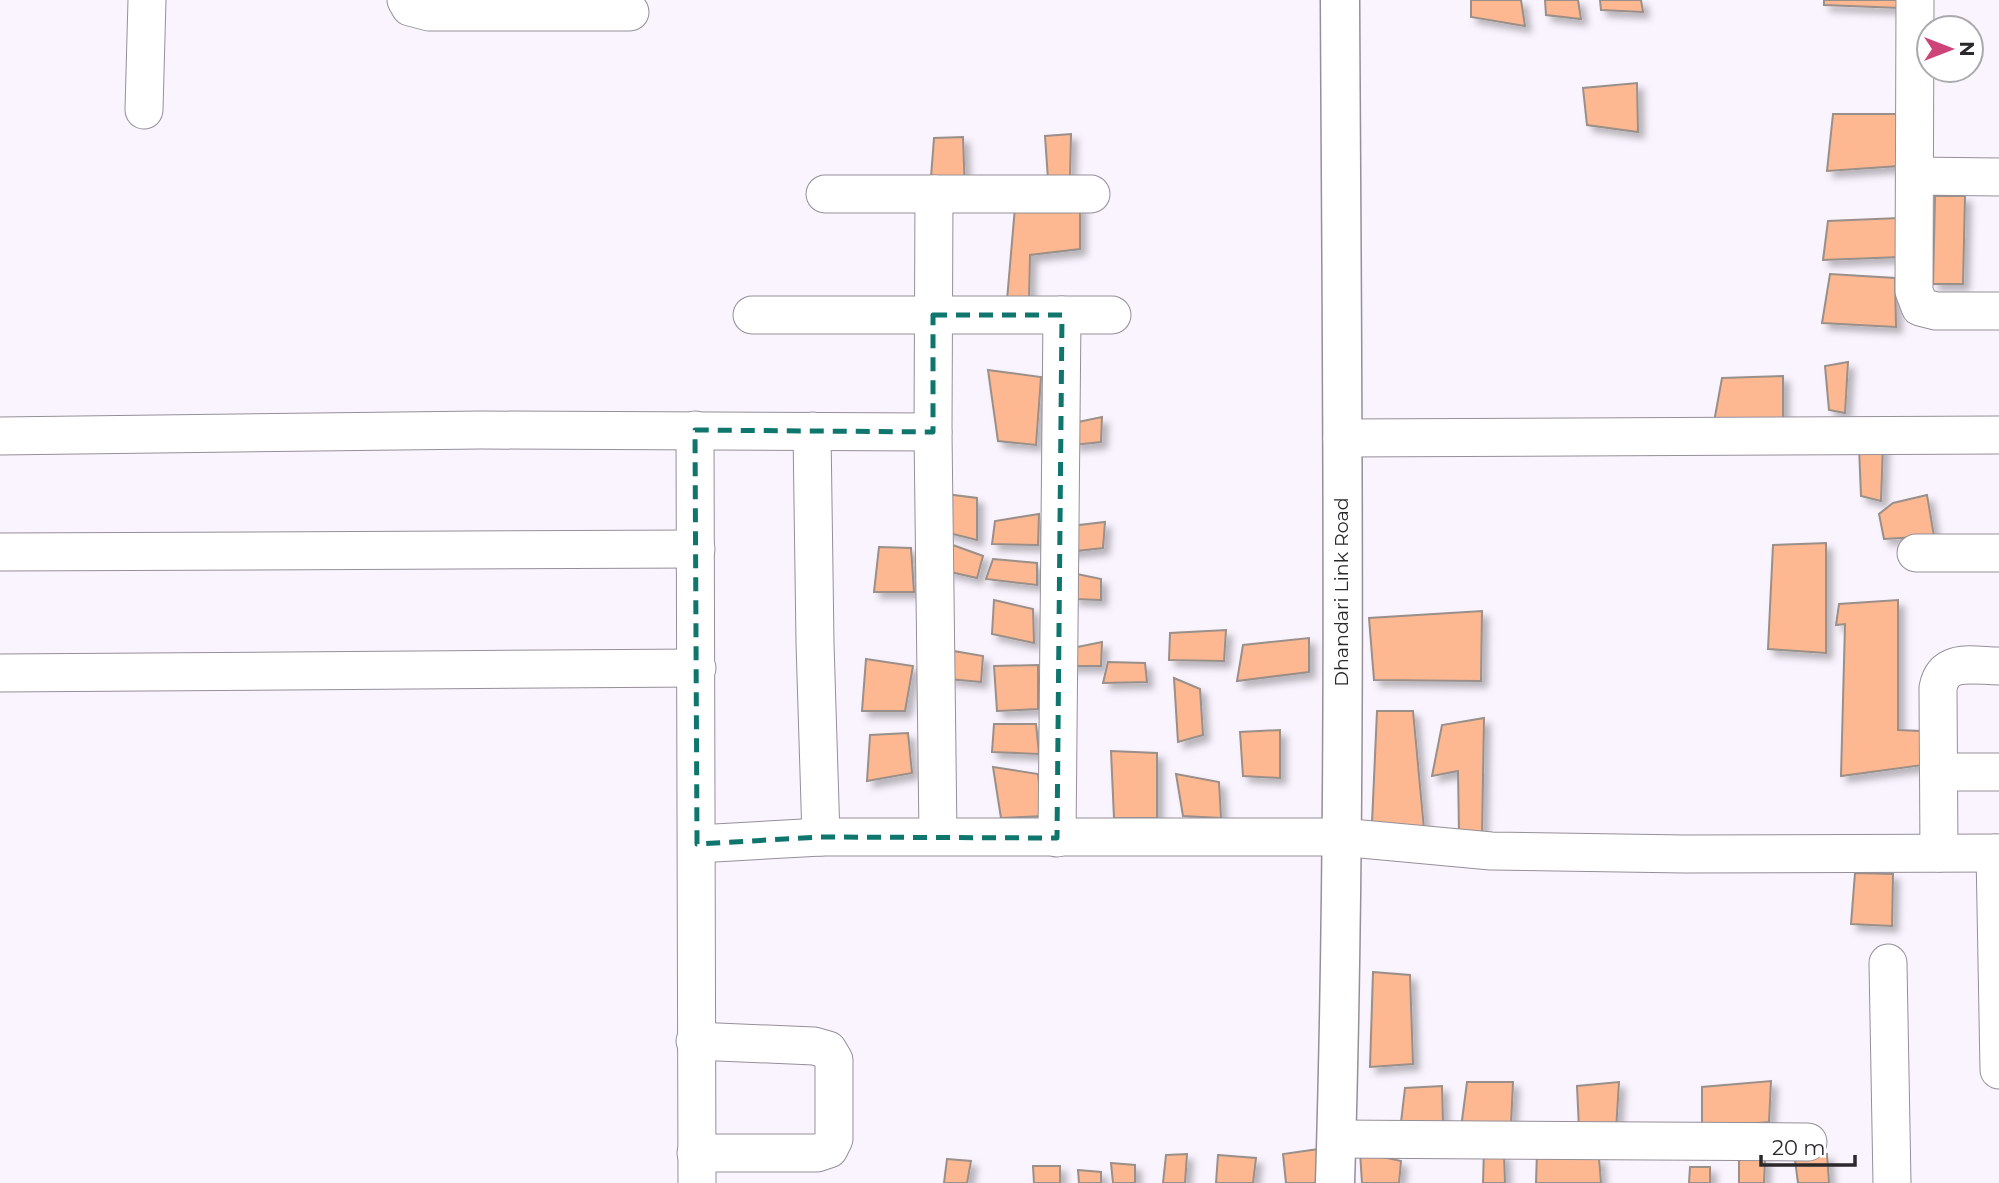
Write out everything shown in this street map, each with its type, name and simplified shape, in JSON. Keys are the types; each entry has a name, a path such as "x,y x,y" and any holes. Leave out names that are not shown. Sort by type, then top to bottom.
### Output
{"street":[{"path":"144,110 147,0"},
{"path":"406,0 410,7 429,12 630,12"},
{"name":"Dhandari Link Road","path":"1335,1183 1342,438 1340,0"},
{"path":"1915,0 1914,291 1920,307 1936,311 1999,311"},
{"path":"1915,176 1999,177"},
{"path":"825,194 1091,194"},
{"path":"934,194 933,432 938,836"},
{"path":"752,314 1112,314"},
{"path":"1056,838 1062,314"},
{"path":"0,436 481,430 933,432"},
{"path":"695,430 697,668 695,1041 696,1168 817,1153 829,1149 834,1139 834,1060 828,1050 814,1046 695,1041"},
{"path":"812,431 821,837"},
{"path":"1342,438 1999,435"},
{"path":"0,552 696,550"},
{"path":"1916,553 1999,553"},
{"path":"1939,853 1940,676 1946,669 1955,666 1999,666"},
{"path":"0,673 697,668"},
{"path":"1939,772 1999,772"},
{"path":"697,844 821,837 1340,837 1491,851 1685,854 1997,853 1999,1070"},
{"path":"1888,963 1892,1183"},
{"path":"1337,1139 1808,1142"}],"highlighted area":[{"path":"933,315 1062,315 1057,838 821,837 697,844 695,430 933,432"}],"building":[{"path":"1471,0 1521,0 1525,26 1471,17"},
{"path":"1545,0 1578,0 1581,19 1546,15"},
{"path":"1600,0 1641,0 1643,12 1601,10"},
{"path":"1824,0 1899,0 1900,8 1824,5"},
{"path":"1637,83 1638,132 1587,125 1583,88"},
{"path":"1833,114 1899,114 1899,166 1827,171"},
{"path":"1071,134 1070,176 1048,179 1045,136"},
{"path":"963,137 965,194 931,177 934,138"},
{"path":"1935,196 1965,196 1963,284 1933,284"},
{"path":"1080,204 1080,249 1030,255 1029,301 1007,300 1015,207"},
{"path":"1899,218 1900,257 1823,260 1828,221"},
{"path":"1830,274 1895,278 1896,327 1822,323"},
{"path":"1848,362 1845,413 1829,410 1825,366"},
{"path":"988,370 1041,377 1036,445 998,441"},
{"path":"1783,376 1783,418 1714,422 1722,378"},
{"path":"1102,417 1101,442 1073,445 1073,423"},
{"path":"1883,444 1881,501 1861,496 1859,447"},
{"path":"946,494 977,498 977,540 945,532"},
{"path":"1927,495 1934,536 1884,539 1879,514 1893,503"},
{"path":"1039,514 1038,545 992,544 995,521"},
{"path":"1105,522 1103,548 1067,552 1071,526"},
{"path":"1826,543 1826,653 1768,649 1773,545"},
{"path":"950,544 983,556 977,578 946,571"},
{"path":"879,547 911,548 914,592 874,592"},
{"path":"993,559 1037,563 1037,585 986,579"},
{"path":"1077,574 1101,579 1101,600 1073,599"},
{"path":"994,600 1033,609 1034,643 992,634"},
{"path":"1898,600 1898,730 1921,731 1923,765 1841,776 1845,624 1836,625 1839,604"},
{"path":"1482,611 1481,681 1374,680 1369,618"},
{"path":"1226,630 1224,661 1169,660 1170,633"},
{"path":"1309,638 1309,672 1237,681 1243,645"},
{"path":"1102,642 1101,666 1068,666 1072,648"},
{"path":"948,650 983,656 981,682 949,679"},
{"path":"866,659 913,666 905,711 862,711"},
{"path":"1108,662 1145,663 1147,682 1103,683"},
{"path":"1038,665 1038,709 997,711 994,666"},
{"path":"1174,678 1200,689 1203,735 1178,742"},
{"path":"1377,711 1413,711 1424,829 1372,823"},
{"path":"1484,718 1482,834 1459,834 1458,771 1432,776 1442,725"},
{"path":"994,724 1036,724 1039,754 992,752"},
{"path":"1280,730 1280,778 1243,776 1240,732"},
{"path":"908,733 912,773 867,781 870,735"},
{"path":"1111,751 1157,753 1157,818 1114,818"},
{"path":"993,767 1038,774 1043,816 1001,818"},
{"path":"1176,774 1219,782 1221,818 1183,816"},
{"path":"1855,873 1893,874 1892,926 1851,924"},
{"path":"1373,972 1410,975 1413,1064 1370,1067"},
{"path":"1771,1081 1769,1122 1702,1128 1702,1087"},
{"path":"1467,1082 1513,1082 1511,1124 1461,1128"},
{"path":"1619,1082 1616,1130 1579,1128 1577,1086"},
{"path":"1442,1086 1443,1123 1401,1122 1405,1088"},
{"path":"1319,1149 1321,1183 1286,1183 1283,1154"},
{"path":"1484,1149 1504,1154 1505,1183 1483,1183"},
{"path":"1360,1152 1401,1161 1399,1183 1362,1183"},
{"path":"1537,1152 1599,1158 1601,1183 1536,1183"},
{"path":"1187,1154 1185,1183 1163,1183 1166,1155"},
{"path":"1827,1154 1829,1183 1798,1183 1795,1160"},
{"path":"1218,1155 1256,1158 1253,1183 1216,1183"},
{"path":"1739,1158 1765,1158 1764,1183 1739,1183"},
{"path":"947,1159 971,1161 967,1183 944,1183"},
{"path":"1111,1163 1135,1165 1135,1183 1113,1183"},
{"path":"1033,1166 1060,1166 1060,1183 1034,1183"},
{"path":"1690,1167 1710,1167 1710,1183 1689,1183"},
{"path":"1078,1170 1101,1172 1101,1183 1079,1183"}]}
